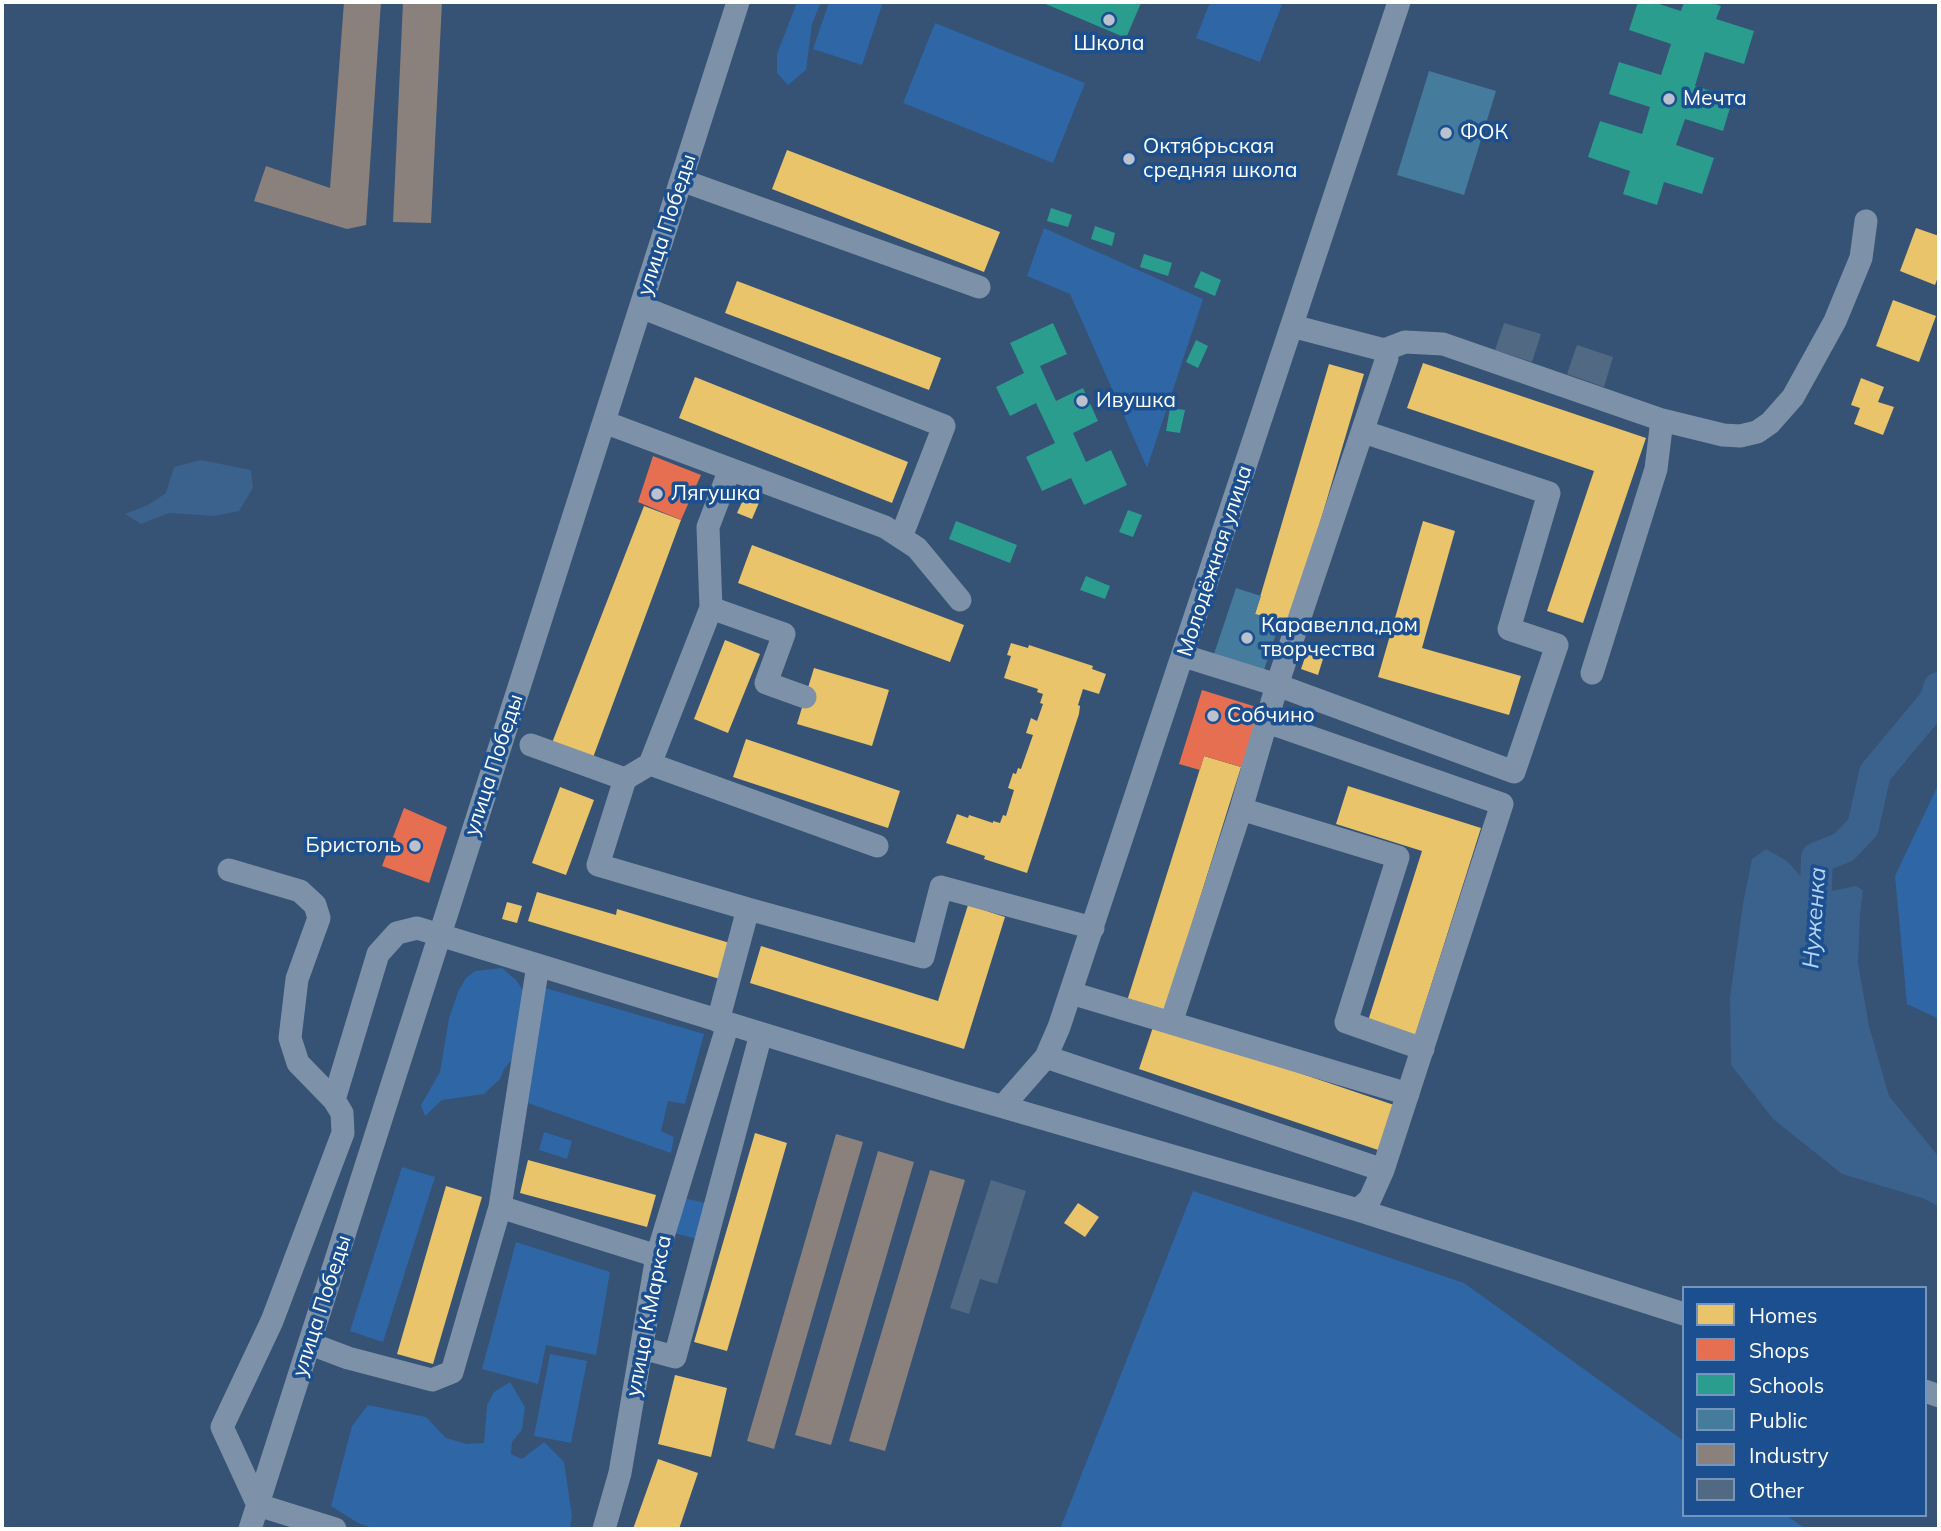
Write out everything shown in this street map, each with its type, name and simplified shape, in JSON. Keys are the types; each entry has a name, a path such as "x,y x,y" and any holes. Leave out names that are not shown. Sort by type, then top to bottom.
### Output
{"street":[{"name":"улица Победы","path":"250,1529 738,2"},
{"name":"Молодёжная улица","path":"1003,1106 1046,1057 1059,1027 1399,2"},
{"path":"681,180 979,287"},
{"path":"1292,326 1384,350 1405,342 1443,344 1662,420 1723,435 1740,436 1757,432 1770,423 1793,397 1835,320 1861,258 1866,221"},
{"path":"640,307 944,426 901,537"},
{"path":"1171,1023 1241,809 1277,685 1364,432 1387,358 1384,350"},
{"path":"1592,673 1656,469 1662,420"},
{"path":"604,422 885,527 917,548 960,600"},
{"path":"1184,656 1277,685 1514,772 1557,645 1509,629 1549,493 1364,432"},
{"path":"730,469 708,527 711,608 650,764 625,779 598,865 923,957 941,887 1093,928"},
{"path":"711,608 784,634 766,683 805,697"},
{"path":"1266,722 1502,804 1383,1170 1370,1199 1358,1210"},
{"path":"531,745 625,779"},
{"path":"650,764 877,846"},
{"path":"1241,809 1398,857 1346,1022 1423,1049"},
{"path":"229,870 299,891 315,905 319,918 297,979 290,1038 299,1063 334,1100 342,1113 343,1133 272,1321 222,1427 258,1505 335,1529"},
{"name":"улица К.Маркса","path":"604,1529 620,1473 657,1256 723,1023 748,909"},
{"path":"334,1100 378,954 397,933 417,928 723,1023 1358,1210 1682,1313"},
{"path":"311,1344 348,1358 432,1380 452,1372 500,1207 538,965"},
{"path":"1071,993 1408,1094"},
{"path":"642,1348 675,1357 761,1034"},
{"path":"1046,1057 1383,1170"},
{"path":"500,1207 657,1256"}],"shaded area":[{"path":"797,2 821,2 812,24 806,70 788,85 777,73 777,54"},
{"path":"829,2 883,2 862,65 813,49"},
{"path":"1210,2 1283,2 1260,62 1196,38"},
{"path":"935,23 1085,83 1053,163 903,103"},
{"path":"1044,228 1203,299 1147,468 1070,294 1027,276"},
{"path":"1939,783 1939,1019 1907,1004 1895,876"},
{"path":"502,968 516,980 525,993 514,1057 500,1079 484,1094 442,1100 425,1116 421,1105 440,1072 449,1018 458,992 466,978 475,971"},
{"path":"542,987 704,1034 685,1104 668,1101 661,1131 674,1137 671,1153 525,1102"},
{"path":"544,1132 572,1141 567,1159 539,1150"},
{"path":"402,1167 435,1177 383,1342 350,1331"},
{"path":"1193,1191 1464,1283 1682,1440 1682,1517 1789,1517 1806,1529 1060,1529"},
{"path":"683,1198 706,1203 697,1239 674,1233"},
{"path":"516,1242 610,1272 596,1355 546,1345 538,1384 482,1369"},
{"path":"550,1354 587,1361 571,1443 534,1436"},
{"path":"510,1382 525,1407 522,1430 512,1442 511,1454 522,1459 544,1442 564,1462 572,1516 570,1529 376,1529 358,1523 331,1506 352,1426 368,1405 426,1417 446,1438 467,1444 484,1443 487,1405 494,1392"}],"water":[{"path":"201,460 251,470 253,488 239,511 214,516 169,513 141,524 125,514 148,505 166,493 174,467"},
{"path":"1766,849 1787,861 1817,894 1856,886 1863,890 1858,963 1869,1026 1889,1096 1939,1157 1939,1207 1925,1199 1842,1174 1773,1119 1731,1065 1730,997 1743,904 1752,859"}],"building: Homes":[{"path":"787,150 1000,232 984,272 772,189"},
{"path":"1916,228 1939,236 1939,274 1935,285 1900,271"},
{"path":"737,281 941,358 929,390 725,313"},
{"path":"1893,300 1936,316 1919,362 1876,346"},
{"path":"1423,363 1646,438 1583,623 1547,611 1594,471 1407,408"},
{"path":"1329,364 1364,374 1290,624 1255,614"},
{"path":"695,377 908,462 892,503 679,418"},
{"path":"1861,378 1884,387 1878,402 1894,407 1883,435 1854,424 1860,408 1851,405"},
{"path":"747,491 761,498 752,519 737,513"},
{"path":"644,506 681,520 591,763 550,748"},
{"path":"1423,521 1455,531 1422,648 1521,676 1509,715 1378,677"},
{"path":"752,545 964,625 950,662 738,583"},
{"path":"725,640 760,654 728,733 694,719"},
{"path":"1011,643 1028,648 1029,645 1093,666 1092,669 1106,674 1099,694 1083,689 1078,705 1079,714 1027,873 946,843 957,814 993,823 1000,823 1003,815 1006,816 1014,790 1008,788 1013,773 1016,774 1018,768 1021,769 1033,735 1026,733 1031,718 1037,721 1043,704 1040,703 1043,694 1037,692 1038,689 1004,678 1011,656 1007,655"},
{"path":"1310,643 1326,649 1318,675 1301,669"},
{"path":"814,668 889,690 872,746 797,724"},
{"path":"746,739 900,791 888,828 733,777"},
{"path":"1204,756 1241,767 1164,1013 1127,1001"},
{"path":"1348,786 1481,828 1414,1039 1367,1024 1422,851 1336,824"},
{"path":"560,787 594,800 566,875 532,863"},
{"path":"537,892 616,915 617,909 733,944 723,980 528,921"},
{"path":"507,902 522,906 517,923 502,919"},
{"path":"968,905 1005,917 964,1049 750,983 761,946 938,1001"},
{"path":"1154,1024 1394,1105 1378,1150 1139,1069"},
{"path":"755,1133 787,1143 727,1351 694,1342"},
{"path":"528,1160 656,1195 647,1227 520,1193"},
{"path":"446,1186 482,1197 433,1364 397,1354"},
{"path":"1078,1203 1099,1217 1085,1237 1064,1223"},
{"path":"675,1375 727,1388 711,1457 658,1444"},
{"path":"658,1459 698,1473 679,1529 633,1529"}],"building: Shops":[{"path":"653,456 701,475 681,520 638,502"},
{"path":"1202,690 1266,710 1248,769 1204,756 1200,770 1179,764"},
{"name":"Бристоль","path":"404,808 447,827 429,883 382,866"}],"building: Schools":[{"name":"Школа","path":"1041,2 1139,2 1141,3 1126,38"},
{"path":"1638,2 1653,2 1681,11 1684,2 1709,2 1721,6 1716,19 1754,31 1744,64 1705,52 1695,86 1733,98 1723,131 1685,119 1676,145 1714,158 1702,194 1664,182 1657,205 1623,194 1630,171 1588,157 1600,121 1642,134 1650,107 1609,94 1619,62 1661,75 1671,44 1629,30"},
{"path":"1051,208 1072,215 1068,227 1047,221"},
{"path":"1095,226 1115,233 1112,246 1091,239"},
{"path":"1144,254 1172,263 1168,276 1140,267"},
{"path":"1201,271 1221,280 1215,296 1194,287"},
{"path":"1053,323 1067,354 1040,366 1056,401 1083,388 1098,421 1073,433 1086,462 1111,450 1127,485 1084,505 1071,478 1042,491 1026,457 1055,443 1036,403 1010,416 996,387 1024,373 1010,343"},
{"path":"1196,340 1208,346 1198,368 1186,362"},
{"path":"1170,408 1185,410 1180,433 1166,431"},
{"path":"1128,510 1142,515 1133,537 1119,532"},
{"path":"956,521 1017,545 1010,563 949,539"},
{"path":"1086,576 1110,586 1105,599 1080,590"}],"building: Public":[{"name":"ФОК","path":"1429,71 1496,91 1464,195 1397,175"},
{"name":"Каравелла,дом творчества","path":"1236,588 1261,596 1255,614 1280,622 1264,670 1214,654"}],"building: Industry":[{"path":"344,2 381,2 366,225 347,229 254,201 266,166 330,188"},
{"path":"403,2 442,2 431,223 393,222"},
{"path":"836,1134 863,1142 774,1449 747,1441"},
{"path":"878,1151 914,1162 831,1445 795,1435"},
{"path":"930,1170 965,1180 885,1451 849,1441"}],"building: Other":[{"path":"1504,323 1541,334 1532,362 1495,350"},
{"path":"1577,345 1613,357 1604,387 1567,374"},
{"path":"991,1180 1026,1191 997,1284 980,1279 969,1314 950,1308"}],"waterway":[{"name":"Нуженка","path":"1814,935 1817,858 1844,847 1863,827 1875,773 1935,701 1939,688"}],"place":[{"name":"Школа","path":"1109,20"},
{"name":"Мечта","path":"1669,99"},
{"name":"ФОК","path":"1446,133"},
{"name":"Октябрьская средняя школа","path":"1129,159"},
{"name":"Ивушка","path":"1082,401"},
{"name":"Лягушка","path":"657,494"},
{"name":"Каравелла,дом творчества","path":"1247,638"},
{"name":"Собчино","path":"1213,716"},
{"name":"Бристоль","path":"415,846"}]}
